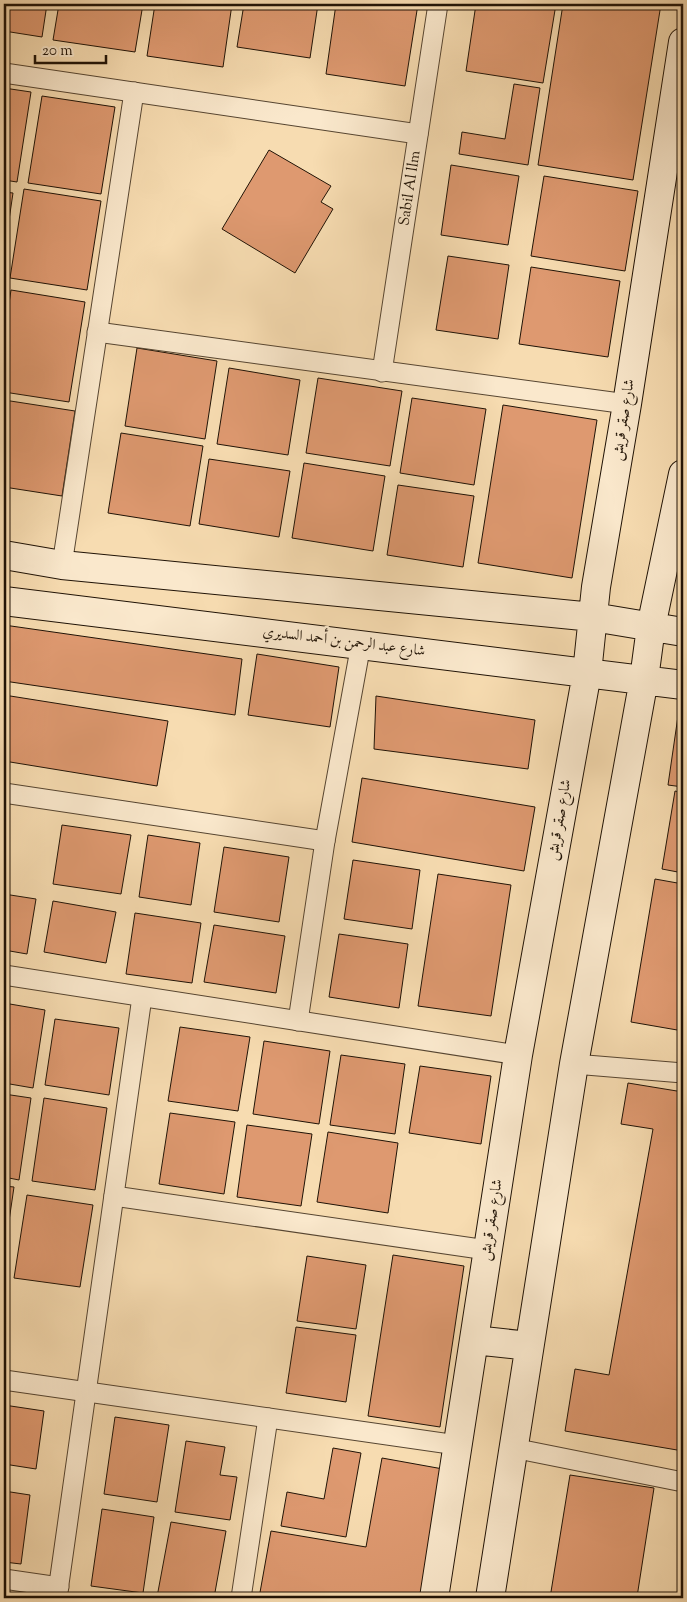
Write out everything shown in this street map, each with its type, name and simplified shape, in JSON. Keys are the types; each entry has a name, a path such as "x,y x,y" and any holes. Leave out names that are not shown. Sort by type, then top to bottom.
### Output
{"street":[{"name":"Sabil Al llm","path":"382,372 438,4"},
{"name":"شارع صقر قريش","path":"434,1598 518,1055 587,673 596,587 627,404 683,42"},
{"path":"4,73 418,134"},
{"path":"62,565 134,92"},
{"path":"97,332 627,404"},
{"path":"490,1598 574,1064 644,679 651,627 683,474"},
{"path":"4,555 62,565 593,617 683,632"},
{"name":"شارع عبد الرحمن بن أحمد السديري","path":"4,601 683,685"},
{"path":"298,1021 325,841 361,644"},
{"path":"4,793 325,841"},
{"path":"4,975 518,1055"},
{"path":"4,1579 58,1593 142,997"},
{"path":"574,1064 683,1073"},
{"path":"114,1196 487,1250"},
{"path":"474,1340 529,1346"},
{"path":"4,1380 457,1445"},
{"path":"241,1598 268,1418"},
{"path":"513,1448 683,1482"}],"building":[{"path":"4,4 47,4 42,37 4,31"},
{"path":"59,4 143,4 135,52 53,40"},
{"path":"155,4 232,4 223,67 147,56"},
{"path":"244,4 318,4 310,58 237,47"},
{"path":"336,4 418,4 405,86 326,74"},
{"path":"476,4 556,4 543,83 466,71"},
{"path":"563,4 661,4 633,180 538,165"},
{"path":"514,84 540,88 528,165 459,154 462,132 505,139"},
{"path":"4,88 31,92 17,182 4,180"},
{"path":"42,96 115,107 101,194 28,183"},
{"path":"269,150 331,186 321,202 333,209 295,273 222,229"},
{"path":"451,165 519,176 508,245 441,235"},
{"path":"544,176 638,191 625,271 531,256"},
{"path":"24,189 101,201 87,290 10,278"},
{"path":"4,192 13,193 4,254"},
{"path":"448,256 509,265 498,339 436,330"},
{"path":"531,267 620,281 608,357 519,344"},
{"path":"11,290 85,302 69,402 4,392 4,338"},
{"path":"137,348 217,361 205,439 125,426"},
{"path":"229,368 300,380 288,455 217,444"},
{"path":"318,378 402,391 390,466 306,453"},
{"path":"412,398 486,409 474,485 400,473"},
{"path":"4,400 75,411 62,496 4,487"},
{"path":"503,405 597,420 572,578 478,563"},
{"path":"121,433 203,446 190,526 108,513"},
{"path":"209,459 290,471 279,537 199,524"},
{"path":"304,463 385,476 373,551 292,538"},
{"path":"398,485 474,496 463,567 387,555"},
{"path":"4,625 242,659 235,715 4,681"},
{"path":"257,654 339,667 330,727 248,715"},
{"path":"4,695 168,721 157,786 4,761"},
{"path":"376,696 535,720 528,769 374,749"},
{"path":"678,716 683,717 683,787 668,785"},
{"path":"362,778 535,807 524,871 352,842"},
{"path":"675,791 683,793 683,873 662,869"},
{"path":"62,825 131,835 121,894 53,884"},
{"path":"148,835 200,843 191,905 139,897"},
{"path":"224,847 289,857 279,922 214,912"},
{"path":"353,860 420,870 412,929 344,919"},
{"path":"438,874 511,885 491,1016 418,1006"},
{"path":"655,879 683,884 683,1031 631,1022"},
{"path":"4,894 36,899 27,954 4,950"},
{"path":"53,901 116,912 106,963 44,952"},
{"path":"135,913 201,923 192,983 126,974"},
{"path":"214,925 285,936 276,993 204,982"},
{"path":"339,934 408,944 399,1008 329,997"},
{"path":"4,1003 45,1010 33,1088 4,1083"},
{"path":"55,1019 119,1028 109,1095 45,1085"},
{"path":"180,1027 250,1037 238,1111 168,1101"},
{"path":"264,1041 330,1051 319,1124 253,1114"},
{"path":"341,1055 405,1064 395,1134 330,1125"},
{"path":"420,1066 491,1076 481,1144 409,1133"},
{"path":"628,1083 683,1092 683,1451 565,1431 575,1369 609,1375 653,1129 621,1124"},
{"path":"4,1094 31,1098 19,1180 4,1177"},
{"path":"44,1098 107,1108 95,1190 32,1181"},
{"path":"170,1113 235,1122 224,1194 159,1184"},
{"path":"247,1125 312,1134 301,1206 237,1197"},
{"path":"328,1132 398,1143 388,1213 317,1202"},
{"path":"4,1186 14,1187 4,1255"},
{"path":"27,1195 93,1205 80,1287 14,1278"},
{"path":"393,1255 464,1266 440,1427 368,1416"},
{"path":"307,1256 366,1265 356,1329 297,1321"},
{"path":"4,1273 7,1274 4,1292"},
{"path":"296,1327 356,1335 346,1402 286,1393"},
{"path":"4,1405 44,1411 36,1469 4,1464"},
{"path":"115,1417 169,1425 157,1502 104,1494"},
{"path":"186,1441 225,1447 220,1475 237,1477 230,1520 175,1512"},
{"path":"333,1448 361,1453 346,1537 281,1526 287,1492 324,1499"},
{"path":"382,1458 443,1469 420,1598 259,1598 271,1531 366,1547"},
{"path":"570,1475 654,1488 637,1597 647,1598 550,1598"},
{"path":"4,1491 30,1495 21,1564 4,1562"},
{"path":"102,1509 154,1517 143,1593 91,1586"},
{"path":"171,1522 226,1531 214,1598 157,1597"},
{"path":"86,1595 107,1598 86,1598"}]}
